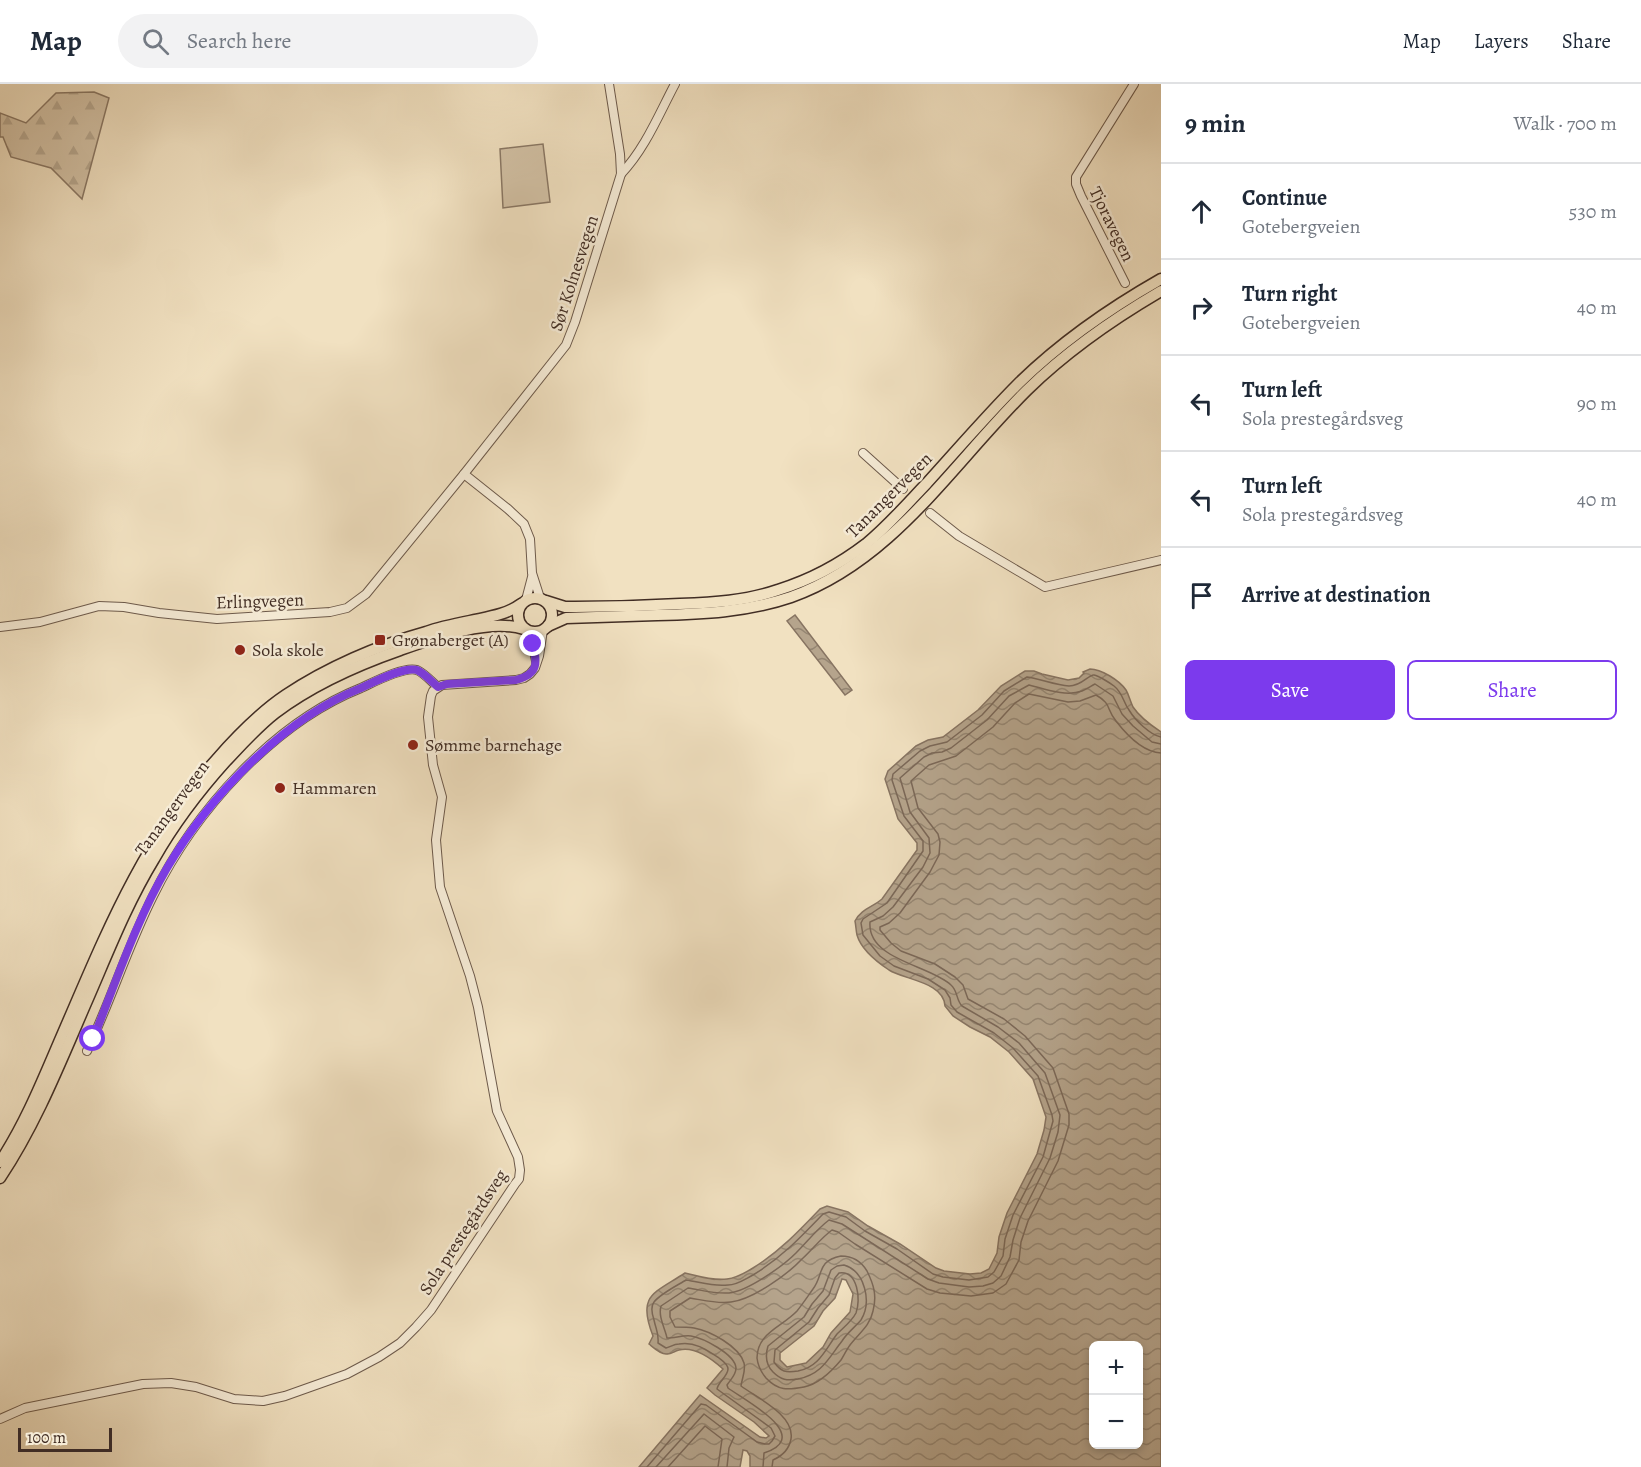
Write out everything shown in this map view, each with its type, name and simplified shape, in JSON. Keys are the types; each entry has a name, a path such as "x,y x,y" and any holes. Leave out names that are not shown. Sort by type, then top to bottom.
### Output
{"highway":[{"name":"Tanangervegen","path":"543,600 575,608 723,602 778,590 819,574 857,551 888,525 1005,398 1048,357 1107,312 1161,279"},
{"name":"Tanangervegen","path":"546,628 566,618 693,614 737,610 789,598 832,579 864,558 896,532 999,419 1061,360 1104,327 1161,291"},
{"path":"533,598 543,600 550,607 551,620 546,628 537,632 527,630 519,623 518,610 524,602 533,598"},
{"name":"Tanangervegen","path":"0,1162 33,1103 101,945 134,876 184,798 246,727 268,708 308,681 333,668 425,632 506,613 524,602"},
{"name":"Tanangervegen","path":"0,1178 15,1156 41,1107 121,923 153,860 207,783 252,734 274,715 312,689 356,667 395,652 428,640 482,628 508,625 527,630"}],"street":[{"name":"Sør Kolnesvegen","path":"464,474 566,345 575,322 621,174 609,84"},
{"path":"621,174 652,129 675,84"},
{"name":"Tjoravegen","path":"1125,283 1081,196 1076,177 1134,84"},
{"path":"863,453 903,489"},
{"path":"464,474 524,524 530,539 532,573 524,602"},
{"name":"Erlingvegen","path":"0,627 40,622 99,606 217,619 321,613 347,608 366,594 464,474"},
{"path":"930,513 959,536 1045,587 1161,560"},
{"path":"532,573 543,600"},
{"path":"87,1051 125,957 168,867 200,821 230,785 270,745 288,729 325,705 354,690 399,672 418,670 438,687 447,684 524,678 530,674 537,662 546,628"},
{"path":"527,630 537,662"},
{"name":"Sola prestegårdsveg","path":"0,1419 25,1408 143,1384 171,1383 196,1387 234,1399 263,1401 292,1394 347,1374 379,1357 417,1328 519,1179 518,1157 496,1112 478,1007 470,976 440,887 436,840 442,797 433,765 428,717 431,696 438,687"}],"green space":[{"path":"94,92 109,98 82,199 51,168 11,157 3,137 0,137 0,113 26,123 56,93"},
{"path":"543,144 550,202 503,208 500,149"}],"water":[{"path":"795,615 852,690 845,695 787,621"},
{"path":"1094,669 1114,679 1126,690 1133,707 1161,732 1161,1467 750,1467 750,1456 747,1451 743,1450 740,1467 639,1467 700,1395 760,1437 769,1436 754,1422 707,1388 723,1369 714,1361 703,1354 685,1349 664,1354 649,1344 653,1336 647,1312 651,1297 685,1273 716,1279 740,1275 771,1255 820,1209 827,1206 848,1212 936,1268 970,1274 981,1273 989,1269 997,1253 999,1237 1007,1213 1037,1154 1044,1130 1046,1117 1033,1079 1009,1052 990,1037 953,1016 938,992 923,983 889,970 875,959 859,940 855,921 864,911 882,899 917,850 917,843 898,819 885,779 888,771 916,746 928,740 943,737 978,710 1001,686 1025,671 1034,671 1068,680 1079,678","holes":["842,1279 846,1280 853,1294 850,1312 831,1333 823,1347 806,1363 787,1367 780,1360 780,1353 814,1326 823,1311 835,1298"]}],"place":[{"name":"Grønaberget (A)","path":"380,640"},
{"name":"Sola skole","path":"240,650"},
{"name":"Sømme barnehage","path":"413,745"},
{"name":"Hammaren","path":"280,788"}],"route":[{"path":"93,1039 125,957 168,867 222,794 270,745 303,718 325,705 354,690 406,670 418,670 438,687 447,684 524,678 535,668 537,662 533,644"}]}
